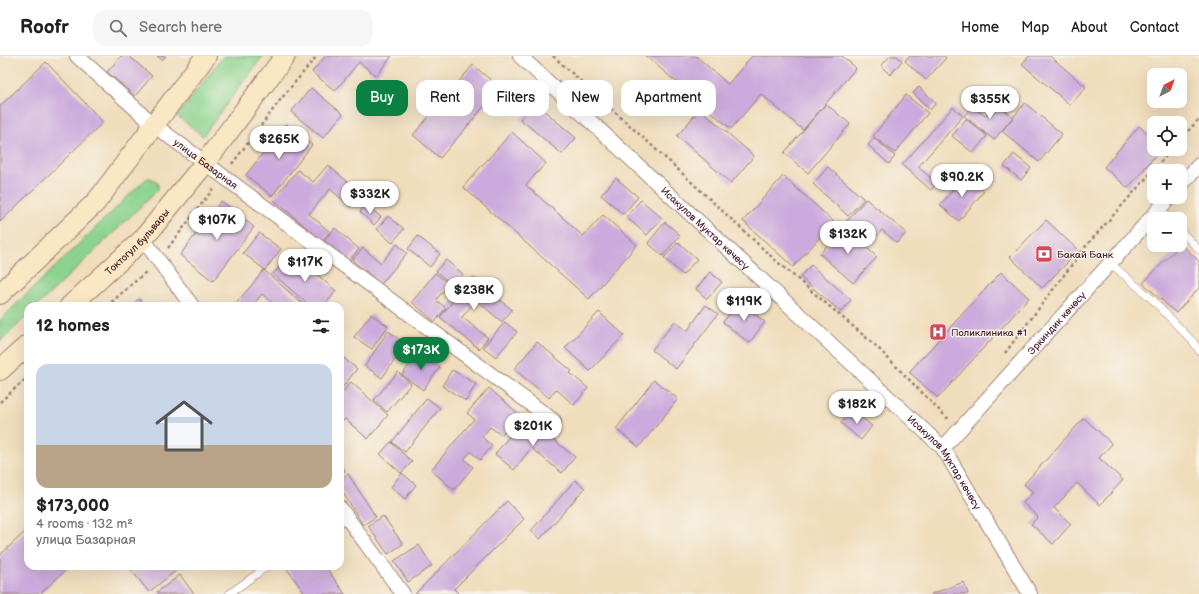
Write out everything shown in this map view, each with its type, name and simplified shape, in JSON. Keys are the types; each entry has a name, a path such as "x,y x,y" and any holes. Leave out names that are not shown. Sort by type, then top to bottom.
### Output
{"street":[{"name":"улица Базарная","path":"77,56 154,125 554,421"},
{"path":"0,294 96,202 206,56"},
{"name":"Токтогул бульвары","path":"74,302 143,239 205,163 285,56"},
{"name":"Исакулов Муктар көчөсү","path":"520,56 943,448 1030,594"},
{"path":"1187,178 1199,165"},
{"name":"Эркиндик көчөсү","path":"943,448 1164,204"},
{"path":"143,239 189,302"},
{"path":"0,370 24,348"},
{"path":"344,515 403,594"}],"lane":[{"path":"1160,208 1164,212"},
{"path":"1187,237 1199,250"},
{"path":"1110,263 1152,299 1194,343 1199,351"},
{"path":"229,594 262,570"}],"path":[{"path":"553,56 774,259 876,346 947,418 953,412"},
{"path":"1187,132 1199,119"},
{"path":"1004,355 1086,246 1166,156"},
{"path":"0,402 24,380"}],"green space":[{"path":"223,56 263,56 203,136 177,116"},
{"path":"150,178 157,182 158,190 41,302 24,302 24,319 0,342 0,320 146,179"}],"building":[{"path":"121,56 129,56 152,76 135,96 107,72"},
{"path":"157,56 166,56 162,60"},
{"path":"326,56 392,56 376,76 359,62 335,91 312,72"},
{"path":"646,56 696,56 728,84 752,56 842,56 856,68 803,130 761,94 731,129 716,116 716,80 674,80"},
{"path":"890,56 897,56 902,61 890,75 881,66"},
{"path":"909,56 944,56 946,58 926,80 905,61"},
{"path":"1029,56 1050,56 1086,87 1070,105 1022,64"},
{"path":"46,62 103,122 0,222 0,106"},
{"path":"473,65 491,80 482,80 482,109 440,158 413,135 429,116 474,116 474,80 460,80"},
{"path":"919,87 936,103 930,110 913,93"},
{"path":"311,88 343,114 323,138 291,112"},
{"path":"906,95 928,113 895,153 873,136"},
{"path":"996,103 1013,117 994,140 964,116 972,106 985,116"},
{"path":"1025,103 1062,134 1039,162 1002,131"},
{"path":"826,104 850,124 808,173 784,153"},
{"path":"953,107 963,116 918,167 937,183 931,190 902,165"},
{"path":"549,115 576,138 562,154 520,119 522,116"},
{"path":"694,116 708,116 754,156 731,183 677,136"},
{"path":"966,119 987,136 973,153 952,136"},
{"path":"286,124 312,145 272,196 246,175"},
{"path":"1139,126 1147,133 1147,156 1155,156 1128,188 1104,167"},
{"path":"512,132 546,163 526,185 583,236 603,215 637,245 589,299 463,187"},
{"path":"874,138 895,156 889,164 868,145"},
{"path":"1014,154 1031,168 1021,180 1004,166"},
{"path":"328,165 362,194 351,207 330,189 309,214 330,232 322,241 273,199 298,170 313,182"},
{"path":"828,167 864,199 848,216 813,184"},
{"path":"783,176 834,222 793,267 743,221"},
{"path":"965,176 984,191 959,221 940,205"},
{"path":"616,178 638,197 623,214 601,195"},
{"path":"866,199 906,233 897,243 882,230 869,244 845,223"},
{"path":"641,200 662,218 647,235 626,217"},
{"path":"221,201 254,227 213,281 180,255"},
{"path":"366,205 381,217 374,225 360,212"},
{"path":"388,216 404,229 392,243 377,229"},
{"name":"Бакай Банк","path":"1046,220 1079,251 1042,288 1010,257"},
{"path":"665,222 680,235 663,256 648,243"},
{"path":"843,227 877,257 853,283 820,254"},
{"path":"335,228 359,249 349,261 324,240"},
{"path":"259,233 281,249 265,270 243,253"},
{"path":"418,236 440,254 430,267 408,249"},
{"path":"678,242 697,259 683,275 664,258"},
{"path":"397,244 407,253 381,284 352,260 363,248 381,263"},
{"path":"1187,250 1199,261 1199,288 1176,313 1143,283 1173,252 1187,252"},
{"path":"289,256 310,274 312,270 336,291 327,302 305,302 273,274"},
{"path":"446,260 463,274 452,285 436,271"},
{"path":"811,265 851,300 841,312 800,277"},
{"path":"264,270 301,302 271,302 262,294 255,302 237,302"},
{"path":"710,272 722,282 707,299 696,289"},
{"path":"1001,272 1029,298 938,398 909,372"},
{"path":"435,273 449,284 436,300 446,308 435,322 412,302"},
{"path":"473,277 512,310 502,322 476,300 462,317 488,338 479,349 440,317"},
{"path":"739,302 765,322 749,343 723,322"},
{"path":"706,305 718,314 676,369 652,350 675,321 687,331"},
{"path":"599,312 624,335 590,371 565,348"},
{"path":"371,314 388,326 372,349 354,337"},
{"path":"505,322 517,332 496,357 483,347"},
{"path":"388,331 406,344 382,378 365,366"},
{"path":"537,342 572,371 570,373 588,388 574,405 556,389 549,398 514,369"},
{"path":"419,352 440,367 423,390 402,375"},
{"path":"344,358 357,369 344,385"},
{"path":"452,370 476,384 466,401 442,386"},
{"path":"398,372 411,384 387,412 374,400"},
{"path":"654,380 678,399 639,447 616,429"},
{"path":"351,382 388,415 368,439 345,419 344,420 344,390"},
{"path":"489,388 519,414 501,435 490,427 482,437 492,446 480,460 471,452 464,459 473,467 454,490 431,470 474,419 467,413"},
{"path":"427,398 440,408 405,452 392,442"},
{"path":"852,410 872,426 861,440 841,423"},
{"path":"525,417 575,457 562,473 531,448 514,470 495,454"},
{"path":"1084,418 1112,444 1099,458 1123,480 1100,505 1077,483 1054,508 1071,524 1053,544 1031,524 1038,517 1023,503 1033,492 1024,484"},
{"path":"391,442 412,462 401,473 380,454"},
{"path":"402,473 416,485 405,499 391,487"},
{"path":"348,474 376,517 363,525 344,494 344,476"},
{"path":"575,480 585,488 540,539 531,531"},
{"path":"507,501 524,519 454,589 459,594 415,594"},
{"path":"383,516 403,544 388,554 368,526"},
{"path":"24,533 24,570 66,570 40,594 0,594 0,555"},
{"path":"419,545 432,566 408,582 394,561"},
{"path":"131,570 177,570 149,592"},
{"path":"288,570 328,570 345,594 305,594"},
{"path":"180,575 194,594 159,594 157,592"},
{"path":"964,582 968,594 931,594"}],"place":[{"name":"Бакай Банк","path":"1044,254"},
{"name":"Поликлиника #1","path":"938,332"}]}
